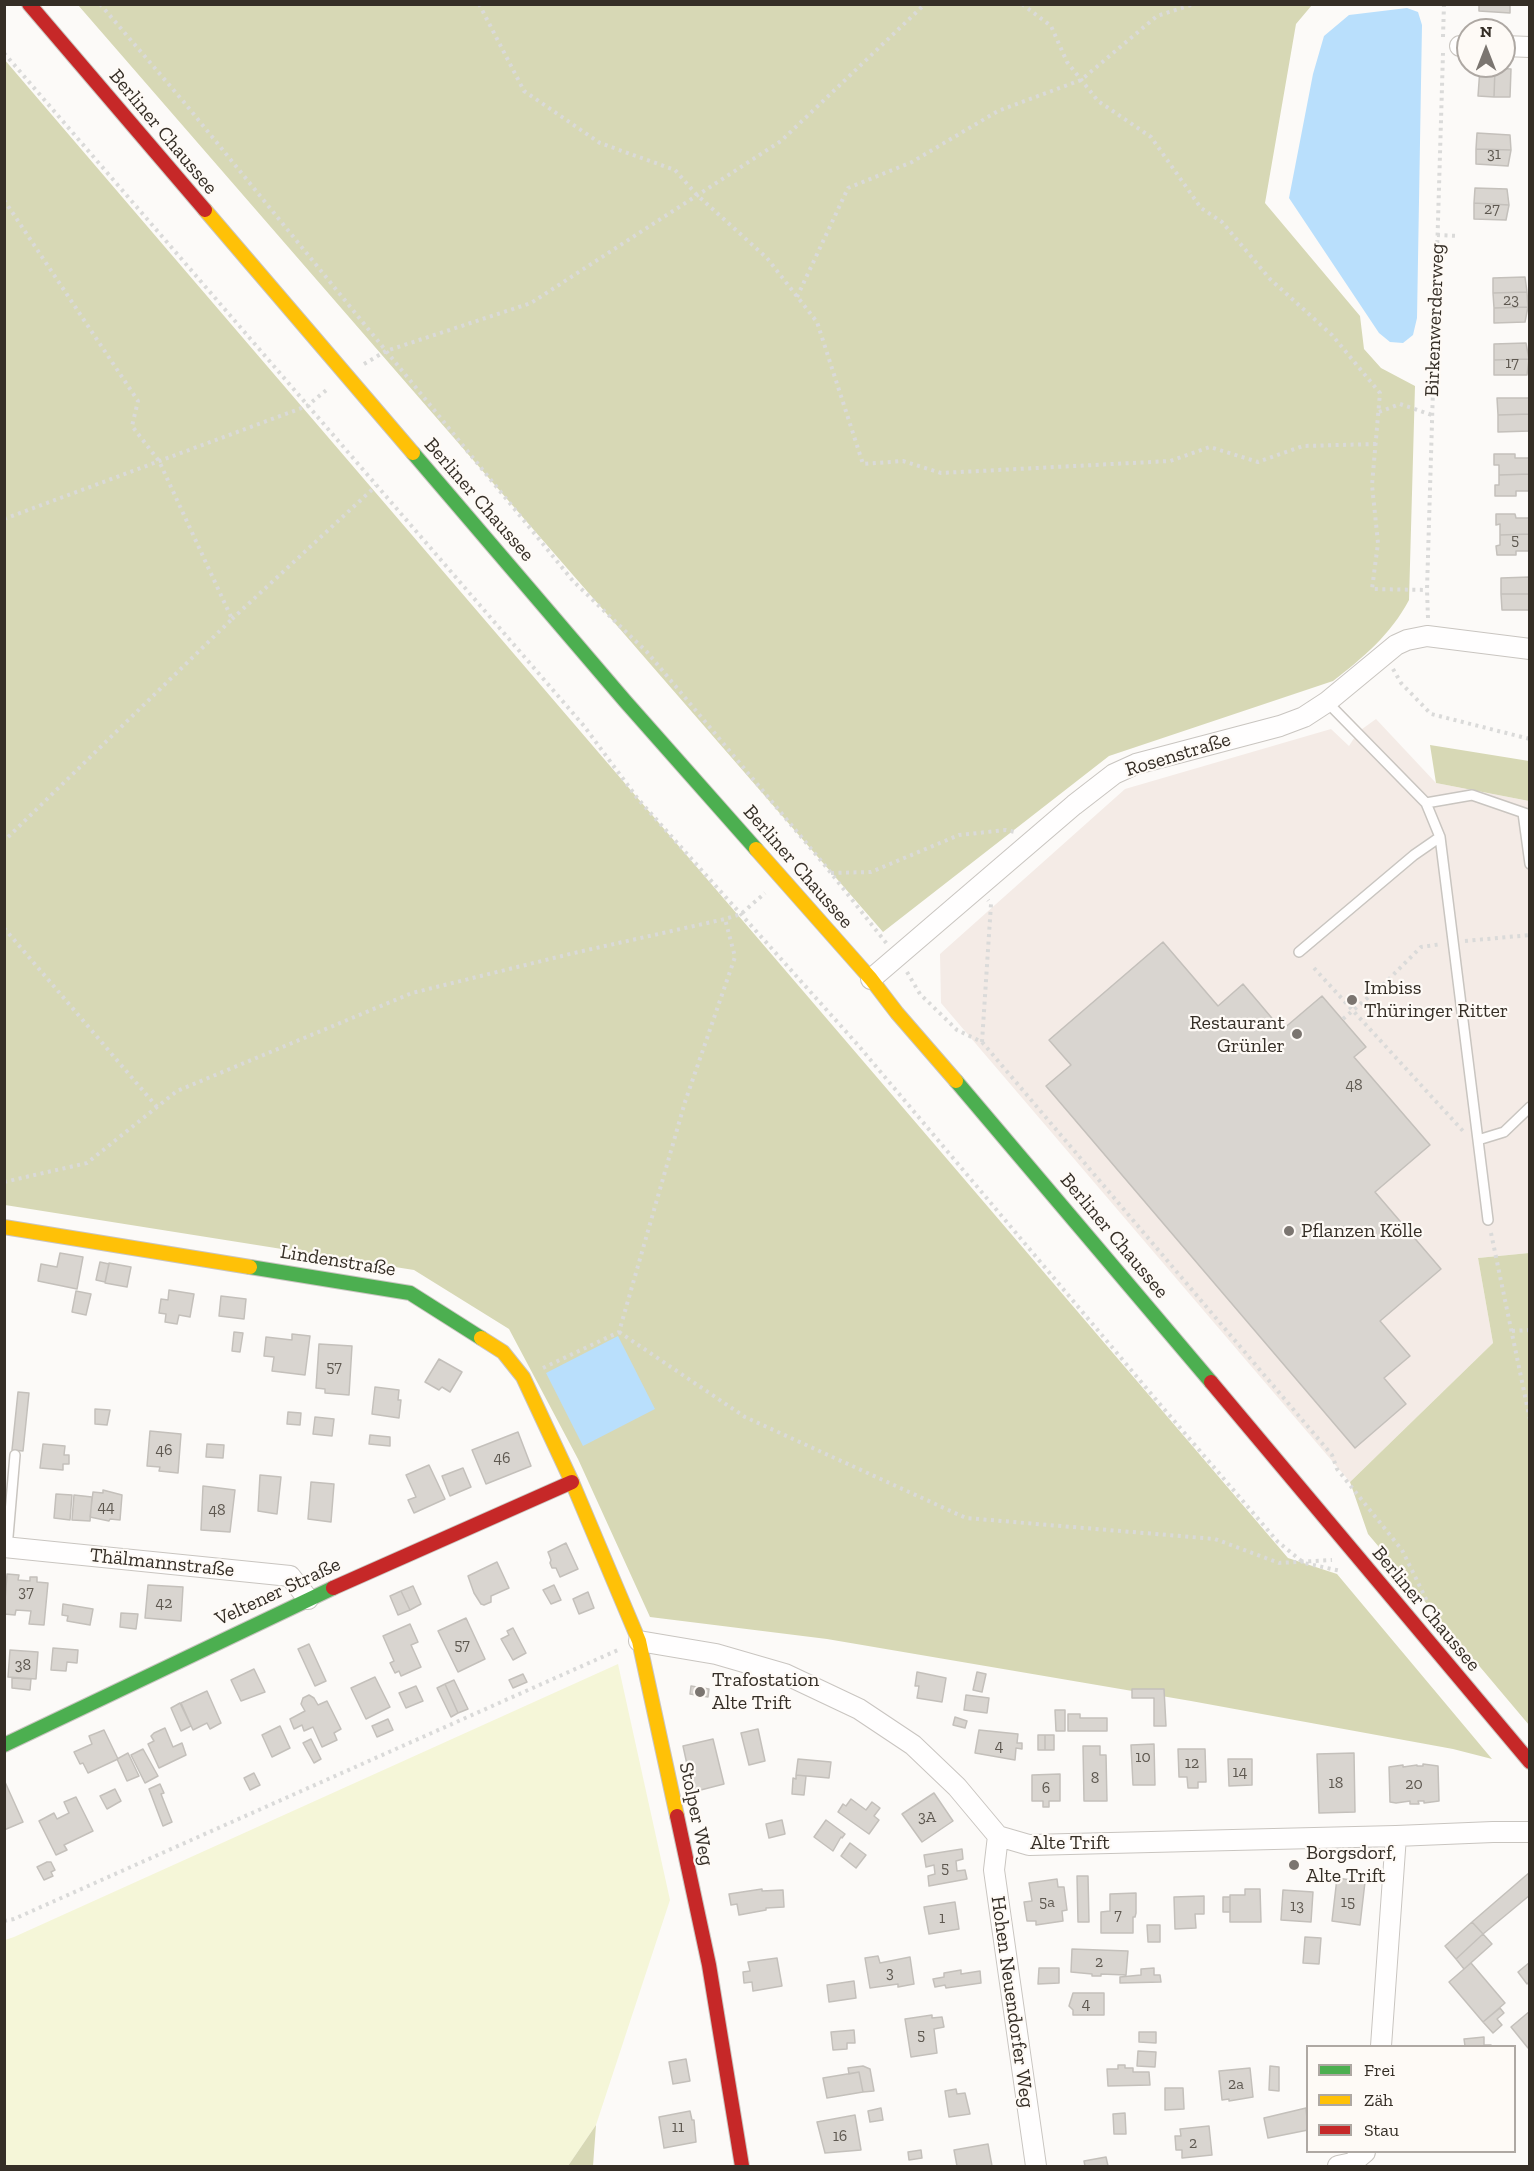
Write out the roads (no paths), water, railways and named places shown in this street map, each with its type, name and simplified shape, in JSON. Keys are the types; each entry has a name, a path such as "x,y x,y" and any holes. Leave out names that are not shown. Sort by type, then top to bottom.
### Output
{"main road":[{"name":"Berliner Chaussee","path":"29,4 269,287 626,701 870,979 1530,1762"},
{"name":"Lindenstraße","path":"4,1227 410,1293 503,1352 524,1377 572,1482"},
{"name":"Veltener Straße","path":"4,1745 308,1599 572,1482"},
{"name":"Stolper Weg","path":"572,1482 639,1641 709,1965 742,2166"}],"street":[{"name":"Rosenstraße","path":"870,979 1114,774 1129,767 1280,726 1304,717 1327,702 1396,645 1407,640 1427,636 1530,649"},
{"name":"Thälmannstraße","path":"6,1548 290,1576 308,1599"},
{"path":"639,1641 716,1654 785,1674 859,1708 913,1745 957,1787 998,1836"},
{"name":"Alte Trift","path":"998,1836 1029,1845 1530,1832"},
{"name":"Hohen Neuendorfer Weg","path":"998,1836 994,1870 1036,2166"},
{"path":"1381,2045 1396,1836"},
{"path":"1338,2166 1352,2163 1363,2153"}],"lane":[{"path":"1327,702 1426,804 1440,837 1488,1220"},
{"path":"1426,804 1472,795 1526,814 1530,864"},
{"path":"1299,952 1414,855 1440,837"},
{"path":"1478,1144 1504,1132 1530,1107"},
{"path":"6,1548 15,1455"}],"water":[{"path":"1407,8 1418,12 1422,25 1417,318 1413,335 1403,343 1390,342 1379,333 1289,198 1313,74 1324,36 1349,15"},
{"path":"618,1336 655,1409 583,1446 546,1373"}],"place":[{"name":"Imbiss Thüringer Ritter","path":"1352,1000"},
{"name":"Restaurant Grünler","path":"1297,1034"},
{"name":"Pflanzen Kölle","path":"1289,1231"},
{"name":"Trafostation Alte Trift","path":"700,1692"},
{"name":"Borgsdorf, Alte Trift","path":"1294,1865"}]}
